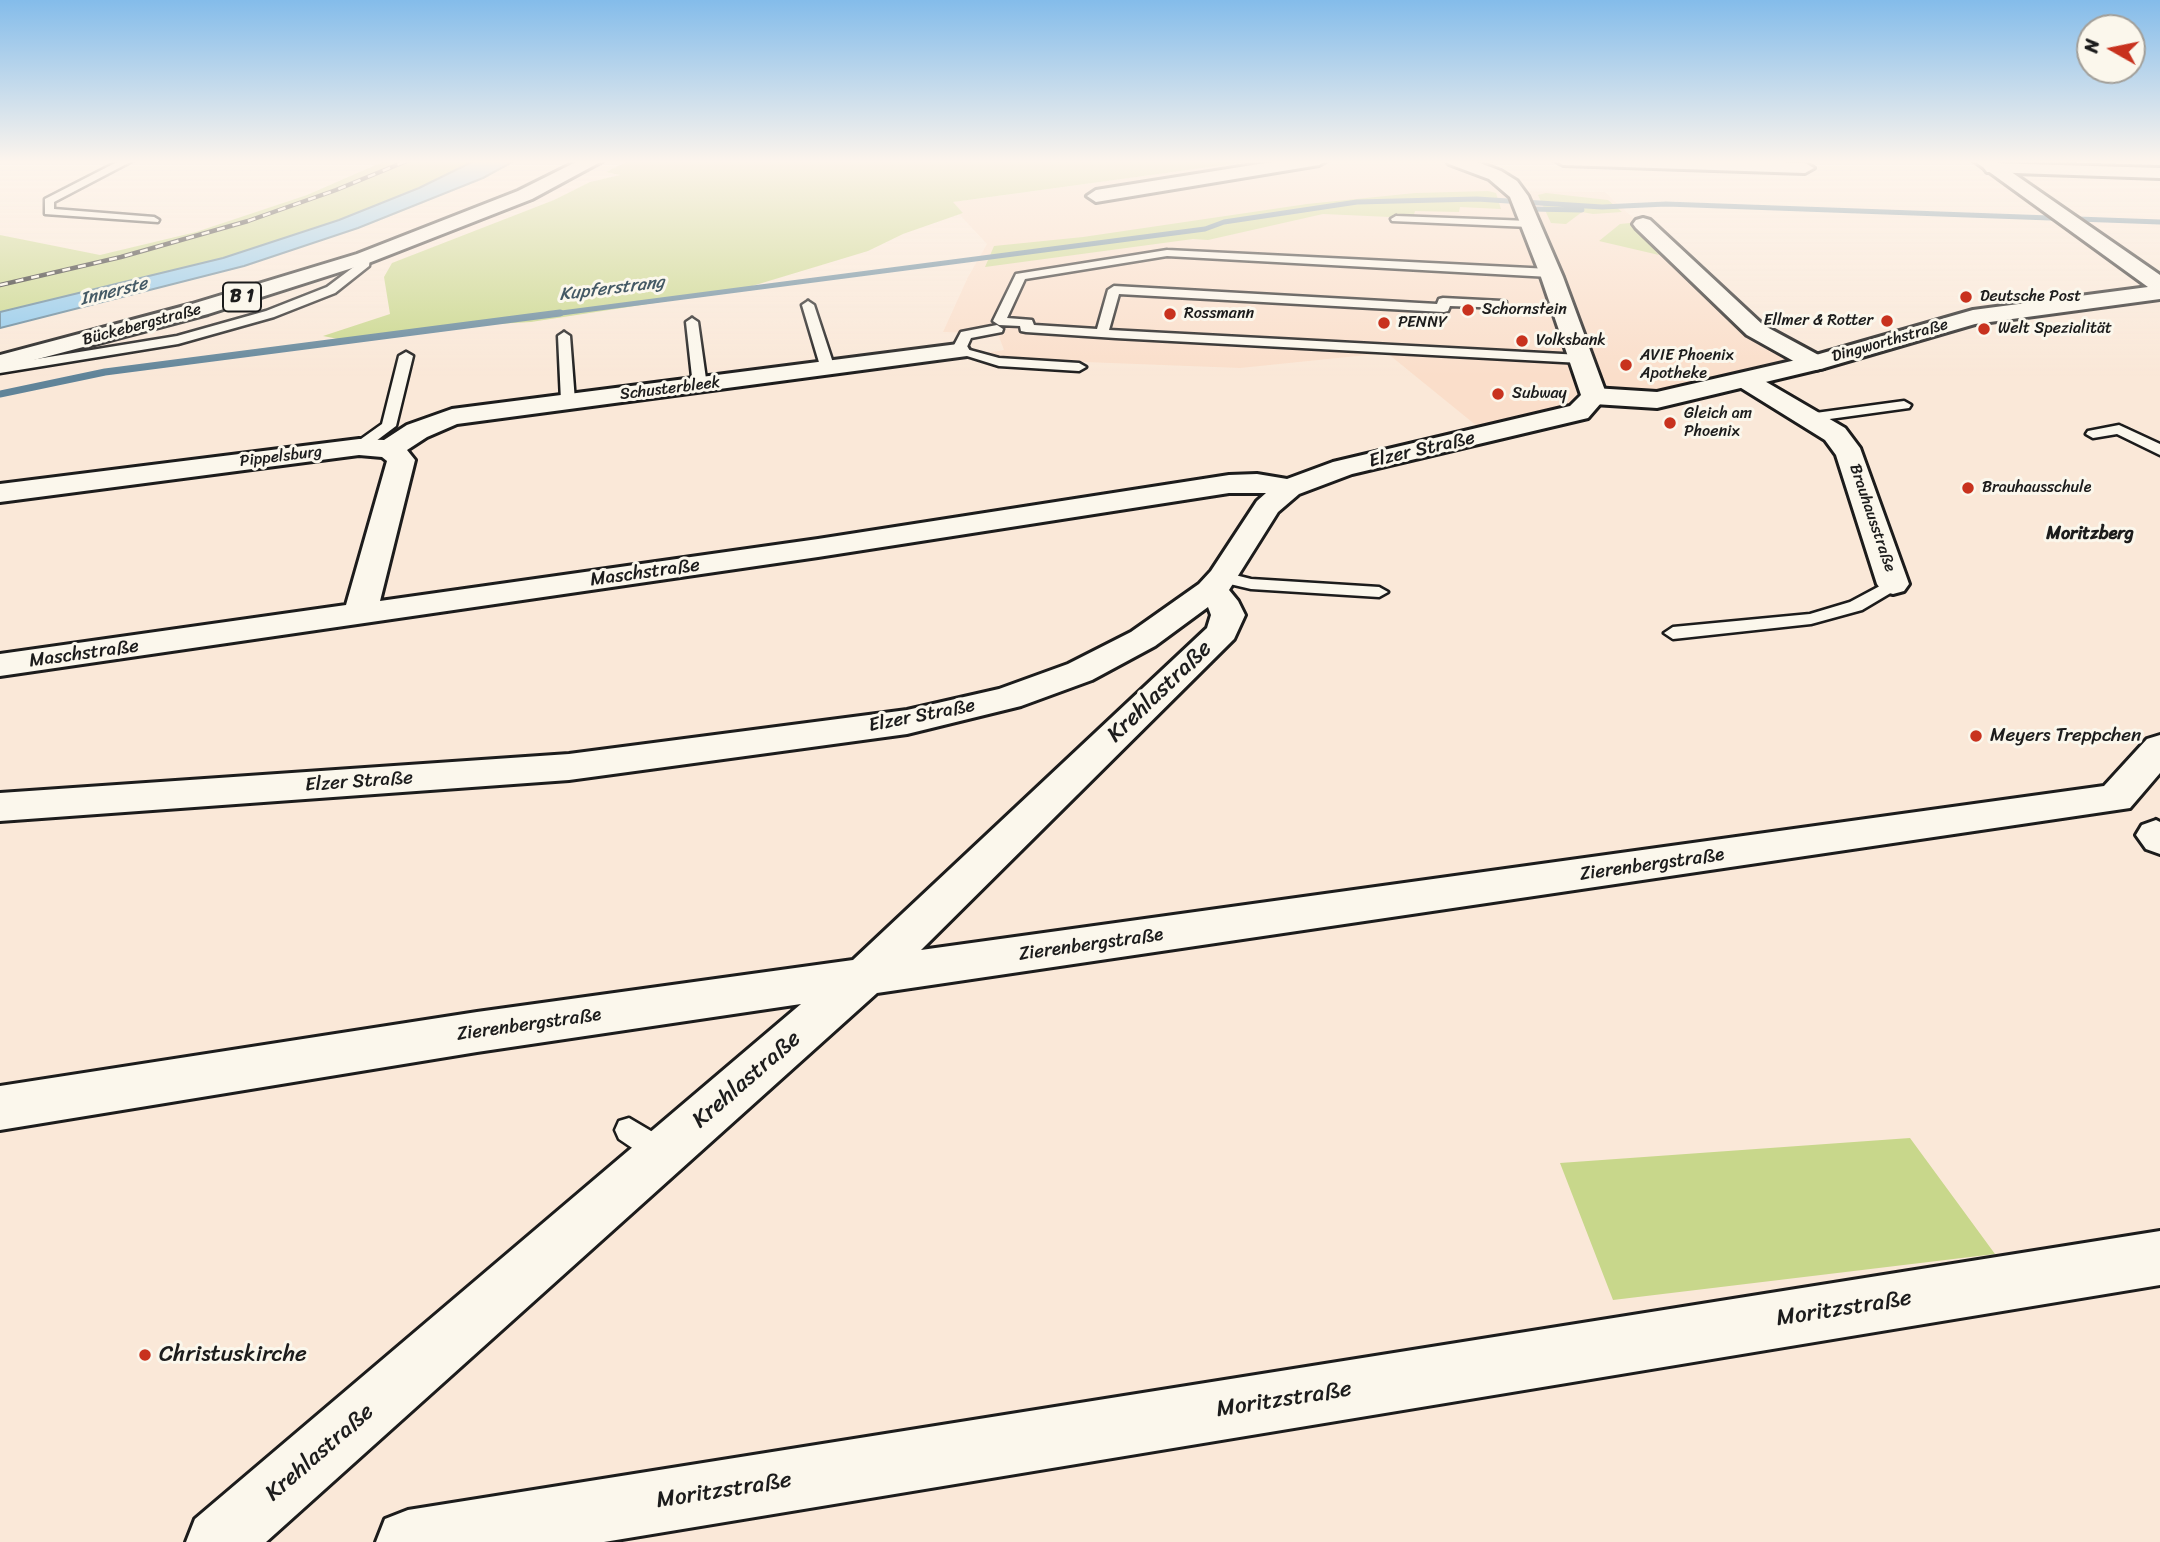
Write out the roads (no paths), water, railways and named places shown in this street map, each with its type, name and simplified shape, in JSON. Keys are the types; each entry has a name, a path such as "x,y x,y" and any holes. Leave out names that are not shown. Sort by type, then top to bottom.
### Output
{"main road":[{"name":"Bückebergstraße","path":"0,350 177,304 332,256 399,232"},
{"name":"Bückebergstraße","path":"0,362 200,309 364,258 431,232"},
{"path":"1533,232 1594,396 1657,400 1747,381"},
{"path":"1651,232 1755,330 1815,363"},
{"path":"2086,232 2160,285"},
{"name":"Dingworthstraße","path":"1747,381 1973,317 2160,292"},
{"name":"Schusterbleek","path":"390,449 417,431 452,417 958,351"},
{"name":"Brauhausstraße","path":"1747,381 1835,435 1850,454 1891,570 1893,584"},
{"name":"Elzer Straße","path":"0,807 569,767 907,722 1008,698 1080,672 1143,639 1216,584 1267,507 1289,488 1343,468 1579,412 1594,396"},
{"name":"Pippelsburg","path":"0,493 359,447 390,449"},
{"path":"360,614 401,460 390,449"},
{"name":"Maschstraße","path":"0,665 1103,505 1229,484 1257,483 1289,488"},
{"name":"Krehlastraße","path":"218,1542 646,1142 865,977 1222,632 1228,615 1216,584"},
{"name":"Zierenbergstraße","path":"0,1108 477,1032 2116,798 2160,748"},
{"name":"Moritzstraße","path":"408,1542 2160,1258"}],"lane":[{"path":"1550,273 1167,253 1020,276 999,321 1028,323 1026,328 1102,333 1581,359"},
{"path":"0,369 178,340 270,314 331,290 365,264 364,258"},
{"path":"1102,333 1114,290 1444,308 1443,302 1502,305"},
{"path":"808,305 828,369"},
{"path":"692,323 701,386"},
{"name":"Schusterbleek","path":"997,329 966,335 958,351 999,362 1079,367"},
{"path":"564,337 568,401"},
{"path":"359,447 389,426 406,356"},
{"path":"1808,418 1905,405"},
{"path":"2093,434 2119,429 2160,450"},
{"path":"1216,584 1378,592"},
{"path":"1672,633 1811,619 1856,606 1893,584"}],"water":[{"name":"Innerste","path":"302,232 346,232 244,266 0,328 0,312 223,258"}],"waterway":[{"name":"Kupferstrang","path":"546,315 1182,232"},
{"name":"Kupferstrang","path":"0,394 105,372 560,313"}],"railway":[{"path":"0,285 121,257 209,232"}],"place":[{"name":"Deutsche Post","path":"1966,297"},
{"name":"Schornstein","path":"1468,310"},
{"name":"Rossmann","path":"1170,314"},
{"name":"Ellmer & Rotter","path":"1887,321"},
{"name":"PENNY","path":"1384,323"},
{"name":"Welt Spezialität","path":"1984,329"},
{"name":"Volksbank","path":"1522,341"},
{"name":"AVIE Phoenix Apotheke","path":"1626,365"},
{"name":"Subway","path":"1498,394"},
{"name":"Gleich am Phoenix","path":"1670,423"},
{"name":"Brauhausschule","path":"1968,488"},
{"name":"Meyers Treppchen","path":"1976,736"},
{"name":"Christuskirche","path":"145,1355"}],"district":[{"name":"Moritzberg","path":"2090,534"}]}
